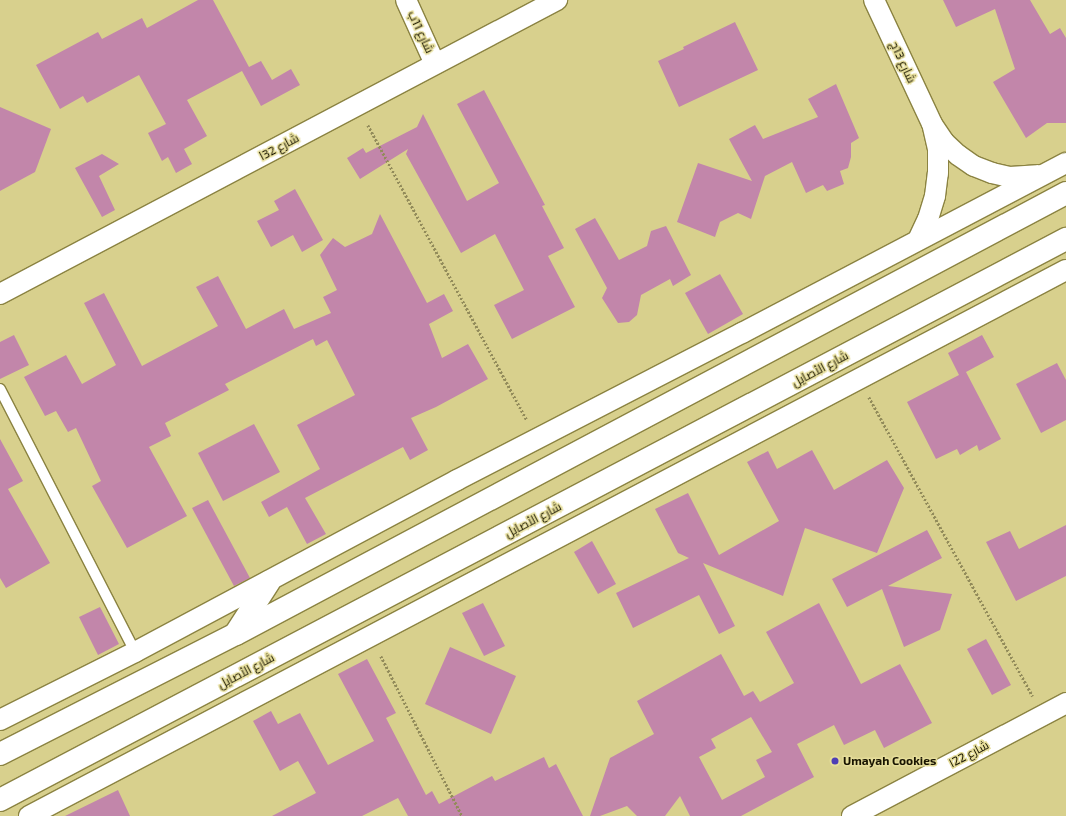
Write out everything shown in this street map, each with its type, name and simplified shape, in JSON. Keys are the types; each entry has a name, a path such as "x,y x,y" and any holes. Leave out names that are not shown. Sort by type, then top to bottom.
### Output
{"street":[{"name":"شارع 11ب","path":"406,0 435,64"},
{"name":"شارع 32ا","path":"0,294 557,0"},
{"name":"شارع 13ج","path":"874,0 932,124 944,142 958,155 974,166 986,171 1010,177 1030,176 1048,172"},
{"name":"شارع 13ج","path":"918,240 928,219 935,196 938,173 938,149 932,124"},
{"path":"0,720 269,582 536,438 742,334 1066,163"},
{"path":"0,754 236,634 1066,194"},
{"name":"شارع الأصايل","path":"0,800 1066,239"},
{"path":"29,816 1066,270"},
{"path":"236,634 269,582"},
{"name":"شارع 22ا","path":"852,816 1066,703"}],"lane":[{"path":"0,389 135,652"}],"path":[{"path":"358,105 536,438"},
{"path":"860,379 1044,715"},
{"path":"370,636 462,816"}],"building":[{"path":"198,0 213,0 249,67 261,61 272,80 291,69 300,85 261,106 242,71 187,100 207,136 184,149 192,164 176,173 168,157 162,161 148,133 166,124 139,75 87,103 83,96 60,109 36,65 98,32 102,39 142,18 147,28"},
{"path":"943,0 1030,0 1050,34 1060,28 1066,38 1066,123 1047,123 1026,138 993,82 1015,69 995,9 956,27"},
{"path":"735,22 758,70 679,107 658,61"},
{"path":"836,84 859,138 851,143 851,157 848,168 840,171 844,184 827,191 823,185 806,193 792,162 765,176 751,219 738,213 720,222 715,237 677,222 698,163 752,181 729,139 755,125 763,139 818,117 808,99"},
{"path":"484,90 545,205 542,206 564,248 548,256 575,307 512,339 494,305 524,290 495,234 461,253 406,154 408,149 360,179 347,158 363,148 366,153 417,127 423,114 467,201 499,183 457,104"},
{"path":"0,107 51,129 35,172 0,191"},
{"path":"102,154 119,164 99,176 115,210 102,217 75,168"},
{"path":"295,189 323,240 302,252 293,235 271,247 257,221 279,210 274,201"},
{"path":"380,214 427,303 444,294 453,311 429,324 442,358 468,344 488,379 436,407 411,418 428,450 410,460 403,447 305,498 326,534 307,544 287,507 269,517 261,502 320,469 297,425 355,395 327,340 316,346 313,339 225,384 229,390 165,423 171,436 149,447 187,516 127,548 92,486 101,481 76,428 68,432 56,411 45,416 24,377 66,355 82,384 116,365 84,303 104,293 142,366 218,326 196,287 218,276 246,329 284,309 294,329 331,313 323,297 337,290 320,255 333,238 345,247 372,234"},
{"path":"595,218 619,260 647,246 651,231 666,226 691,275 673,286 670,279 641,295 637,315 629,322 618,323 602,298 607,288 575,229"},
{"path":"720,274 743,314 708,334 685,293"},
{"path":"14,335 29,365 0,379 0,342"},
{"path":"982,335 994,357 966,372 1001,439 979,451 977,445 960,455 957,449 936,459 907,402 959,375 948,353"},
{"path":"1057,363 1066,380 1066,420 1041,433 1016,384"},
{"path":"254,424 280,472 223,501 198,453"},
{"path":"0,439 23,481 8,489 50,563 6,588 0,578"},
{"path":"812,450 834,490 887,460 904,488 877,553 805,528 783,596 703,563 735,626 719,634 699,595 633,628 616,593 689,558 678,553 655,509 688,493 719,555 779,521 747,462 768,451 777,469"},
{"path":"208,500 250,578 234,586 192,508"},
{"path":"1066,525 1066,576 1016,601 986,542 1010,531 1019,549"},
{"path":"927,530 942,558 888,586 952,594 940,630 904,647 882,589 847,607 832,579"},
{"path":"592,541 616,584 598,594 574,552"},
{"path":"483,603 505,646 484,656 462,613"},
{"path":"819,603 861,684 900,664 932,723 884,748 875,730 844,745 834,725 797,744 814,777 741,816 690,816 680,796 665,816 637,816 627,806 600,816 590,816 610,758 654,734 637,701 721,654 744,696 753,691 760,702 794,683 766,632","holes":["751,717 772,752 756,760 765,777 722,800 699,757 716,748 711,739"]},
{"path":"100,607 119,644 98,655 79,617"},
{"path":"986,639 1011,685 992,695 967,649"},
{"path":"450,647 516,676 491,734 425,704"},
{"path":"367,659 396,713 386,718 426,795 432,791 439,804 492,776 495,781 544,757 549,768 556,764 583,816 408,816 398,798 362,816 272,816 316,793 298,761 280,771 253,721 271,711 278,724 300,713 328,765 374,741 338,674"},
{"path":"118,790 130,816 65,816"}],"place":[{"name":"Umayah Cookies","path":"835,761"}]}
